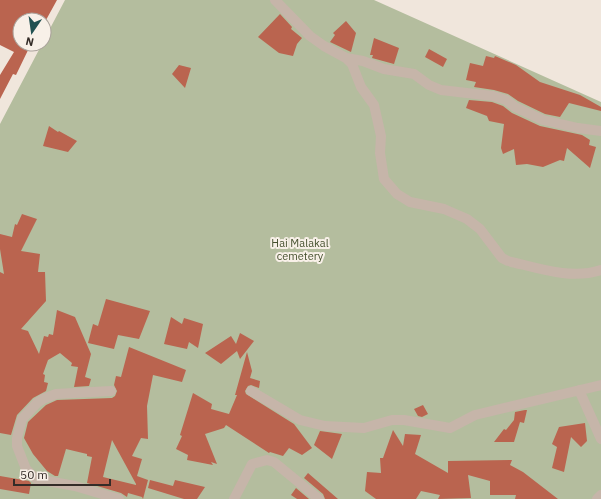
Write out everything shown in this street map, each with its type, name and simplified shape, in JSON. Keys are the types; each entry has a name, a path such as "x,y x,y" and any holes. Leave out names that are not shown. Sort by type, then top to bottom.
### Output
{"street":[{"path":"275,0 310,36 324,46 346,58 352,64 361,87 374,105 381,136 380,153 384,179 397,194 410,202 444,209 470,221 480,229 502,258 508,261 558,272 577,274 601,270"},
{"path":"346,58 363,61 384,69 414,74 429,85 441,90 493,96 506,100 515,107 536,118 578,128 601,131"},
{"path":"251,391 300,420 325,426 351,429 372,427 392,420 404,420 450,428 475,415 554,398 601,385"},
{"path":"579,390 601,439"},
{"path":"111,391 56,394 43,399 33,406 22,419 17,438 17,446 26,469 36,479 75,486 119,499"},
{"path":"234,499 252,464 267,460 279,467 319,499"},
{"path":"597,499 601,495"}],"green space":[{"name":"Hai Malakal cemetery","path":"65,0 374,0 601,102 601,499 0,499 0,124 38,52 52,52 52,25"}],"building":[{"path":"0,0 57,0 50,12 12,12 12,51 0,45"},
{"path":"280,14 292,27 291,29 302,38 297,44 293,56 279,53 258,37"},
{"path":"346,21 356,33 351,52 330,42 335,35 333,33"},
{"path":"374,38 399,48 394,64 372,58 373,55 370,55"},
{"path":"429,49 447,59 443,67 425,57"},
{"path":"14,52 27,52 16,75 13,74 0,99 0,75"},
{"path":"486,56 494,58 495,56 516,65 540,82 580,95 601,107 601,111 569,103 560,117 545,114 518,101 508,94 474,87 476,82 466,80 470,63 483,66"},
{"path":"179,65 191,68 185,88 172,74"},
{"path":"469,100 492,102 503,106 512,113 540,126 582,135 590,140 589,145 596,147 590,168 567,148 564,161 560,160 543,167 527,164 516,165 514,149 503,154 501,148 504,124 489,121 487,116 466,108"},
{"path":"49,126 77,141 68,152 43,146"},
{"path":"22,214 37,219 21,251 40,254 38,272 45,272 46,301 21,329 28,331 39,354 44,336 48,337 49,334 53,335 57,310 75,317 91,354 85,377 91,379 89,386 74,387 78,367 71,366 72,363 60,353 48,360 43,374 45,375 44,382 48,383 46,391 33,398 17,415 11,435 0,433 0,272 4,274 0,249 0,234 12,237 15,224 17,225"},
{"path":"106,299 150,311 139,339 118,335 114,349 88,343 93,324 98,326"},
{"path":"171,317 182,324 184,318 203,324 198,348 189,342 187,349 164,344"},
{"path":"240,333 254,341 240,359 237,351 221,364 205,353 231,336 236,344"},
{"path":"129,347 186,370 182,382 153,375 147,406 148,439 141,438 132,456 142,459 137,476 148,480 143,499 142,497 128,493 127,497 121,493 87,483 92,457 87,456 87,454 66,449 58,476 55,476 47,471 33,454 24,438 28,422 46,405 57,400 112,398 115,396 117,391 114,385 116,376 121,377","holes":["112,440 136,484 103,477"]},
{"path":"247,352 252,371 250,378 260,381 259,388 251,385 248,386 245,391 246,394 294,424 312,448 302,455 289,448 283,456 269,453 226,425 224,428 205,434 217,464 211,462 213,465 187,460 188,455 176,449 182,436 180,435 193,393 212,404 211,409 229,414 237,395 235,395"},
{"path":"423,405 428,414 422,417 418,416 414,409"},
{"path":"527,410 524,423 520,422 514,442 494,442 504,429 506,430 514,420 515,412"},
{"path":"585,423 587,441 581,447 571,437 564,472 552,468 557,447 552,444 559,427"},
{"path":"393,430 403,446 405,434 421,435 415,454 448,473 448,461 512,460 510,465 523,472 558,499 515,499 516,495 490,495 490,481 468,475 471,498 438,499 440,495 421,491 416,499 376,499 365,491 367,472 381,473 380,458 383,458"},
{"path":"320,431 342,434 332,459 314,445"},
{"path":"308,473 338,499 325,499 323,494 304,478"},
{"path":"0,476 29,481 31,483 29,494 0,489"},
{"path":"150,480 173,486 175,480 205,487 197,499 184,499 148,488"},
{"path":"296,488 309,499 297,499 291,495"}]}
